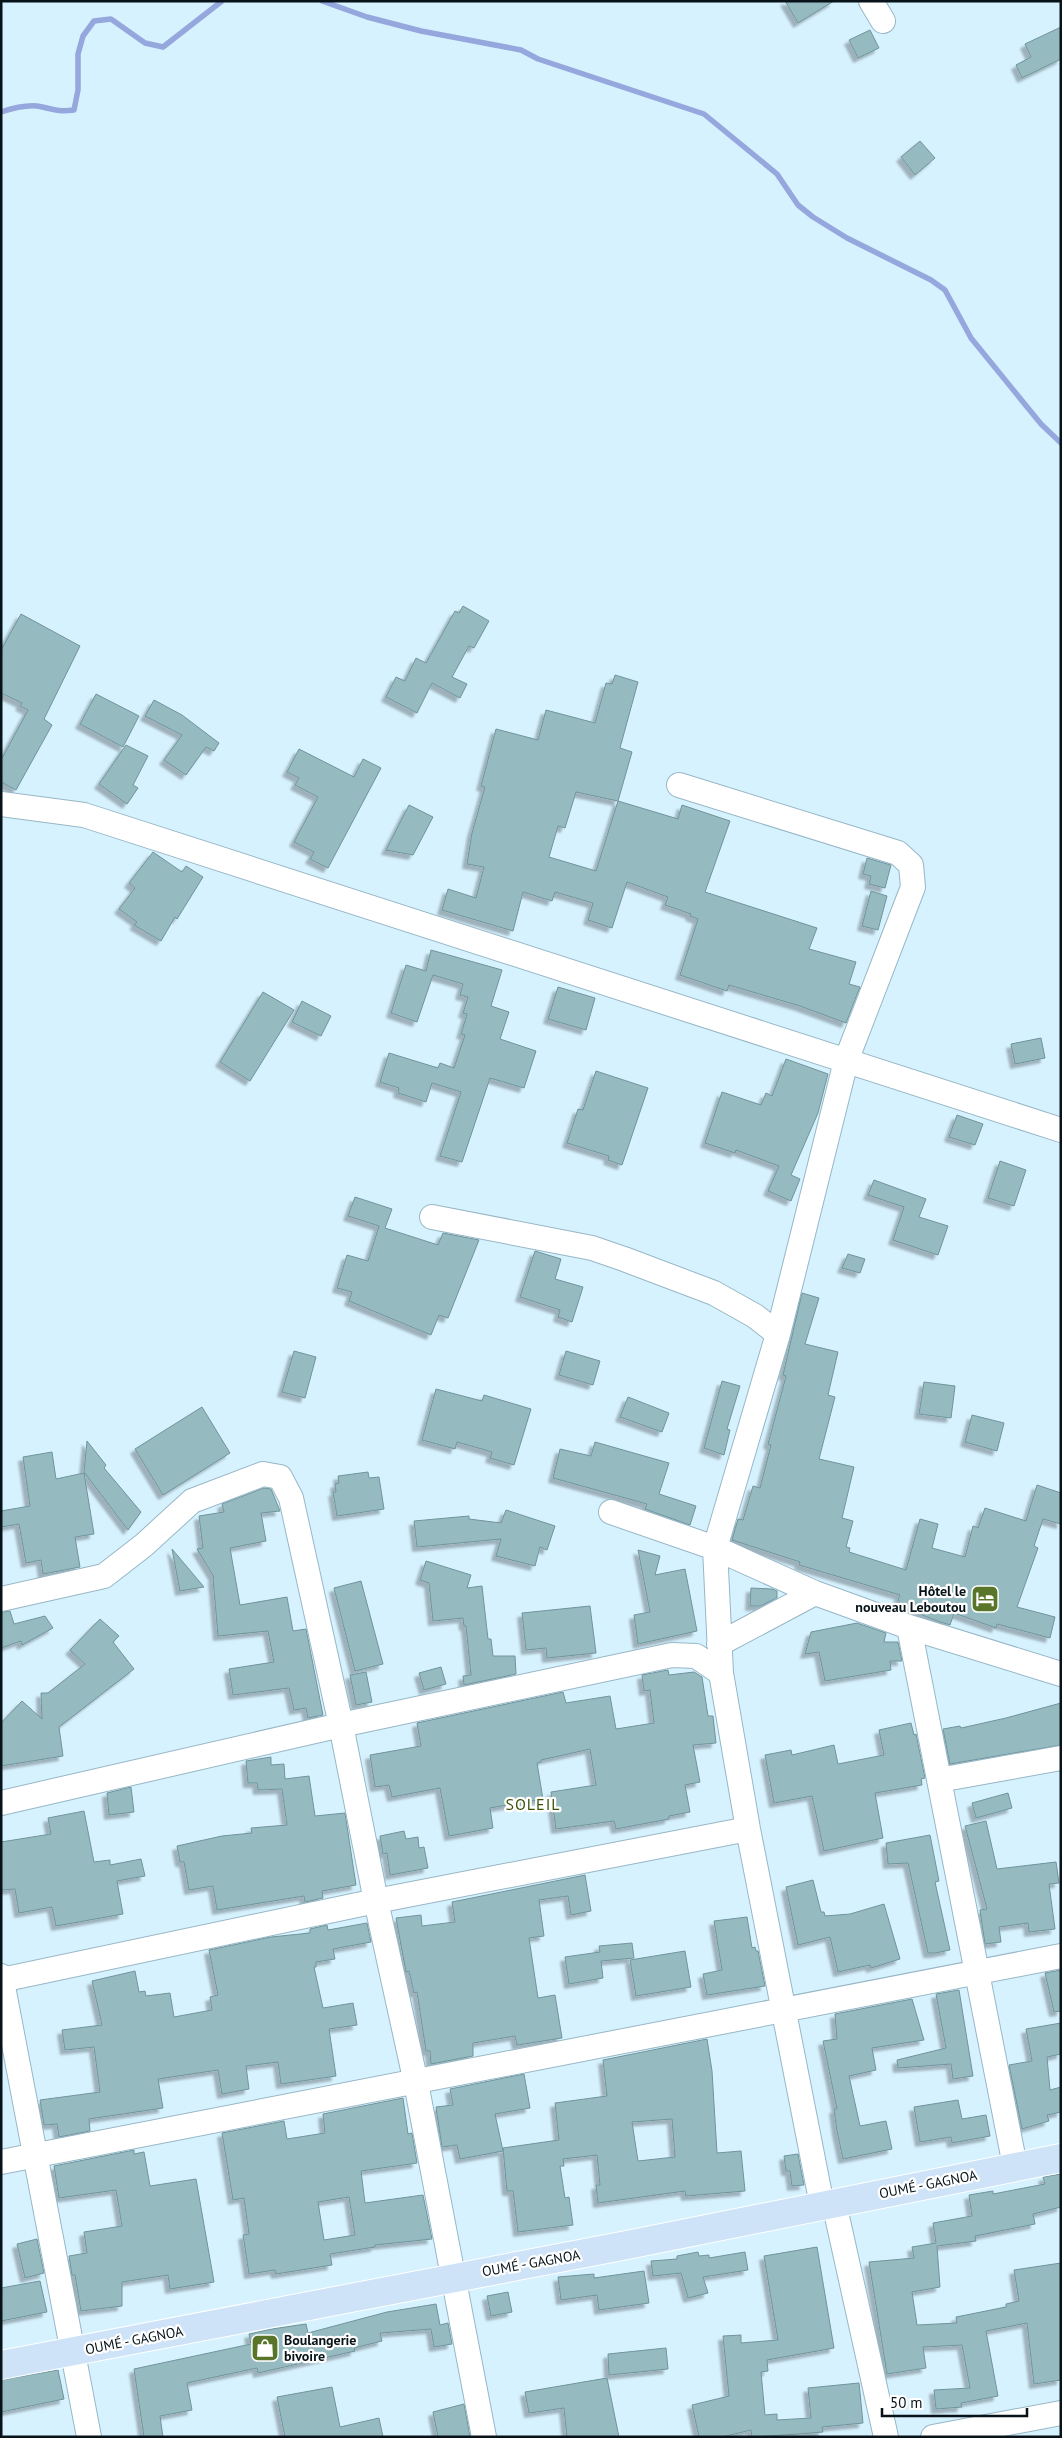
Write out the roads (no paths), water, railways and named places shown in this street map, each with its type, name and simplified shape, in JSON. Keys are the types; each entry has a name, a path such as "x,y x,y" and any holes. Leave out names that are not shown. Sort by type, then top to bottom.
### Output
{"main road":[{"name":"OUMÉ - GAGNOA","path":"1,2365 452,2277 622,2246 1061,2158"}],"street":[{"path":"679,785 898,853 911,865 913,887 846,1062 778,1334 715,1548 720,1673 748,1828 784,2010 828,2204 886,2437"},
{"path":"1,804 84,815 1061,1130"},
{"path":"432,1216 592,1248 616,1256 714,1293 755,1316 778,1334"},
{"path":"1,1599 104,1576 144,1545 192,1501 264,1474 280,1477 291,1498 341,1725 376,1901 416,2083 484,2437"},
{"path":"611,1512 715,1548 815,1593 909,1627 1061,1674"},
{"path":"719,1644 815,1593"},
{"path":"909,1627 1015,2166"},
{"path":"1,1803 341,1725 672,1655 696,1656 720,1673"},
{"path":"939,1780 1061,1758"},
{"path":"89,2437 2,1979 376,1901 748,1828"},
{"path":"1,2162 416,2083 1061,1956"},
{"path":"933,2437 1061,2413"}],"waterway":[{"path":"1,112 32,106 58,110 74,110 78,90 78,54 83,36 94,21 111,19 145,43 163,47 222,1"},
{"path":"322,1 367,17 421,31 521,50 538,59 704,114 777,174 798,205 813,217 847,238 931,280 945,290 971,338 1041,424 1061,443"}],"place":[{"name":"Hôtel le nouveau Leboutou","path":"985,1599"},
{"name":"Boulangerie bivoire","path":"265,2348"}],"district":[{"name":"SOLEIL","path":"533,1804"}]}
